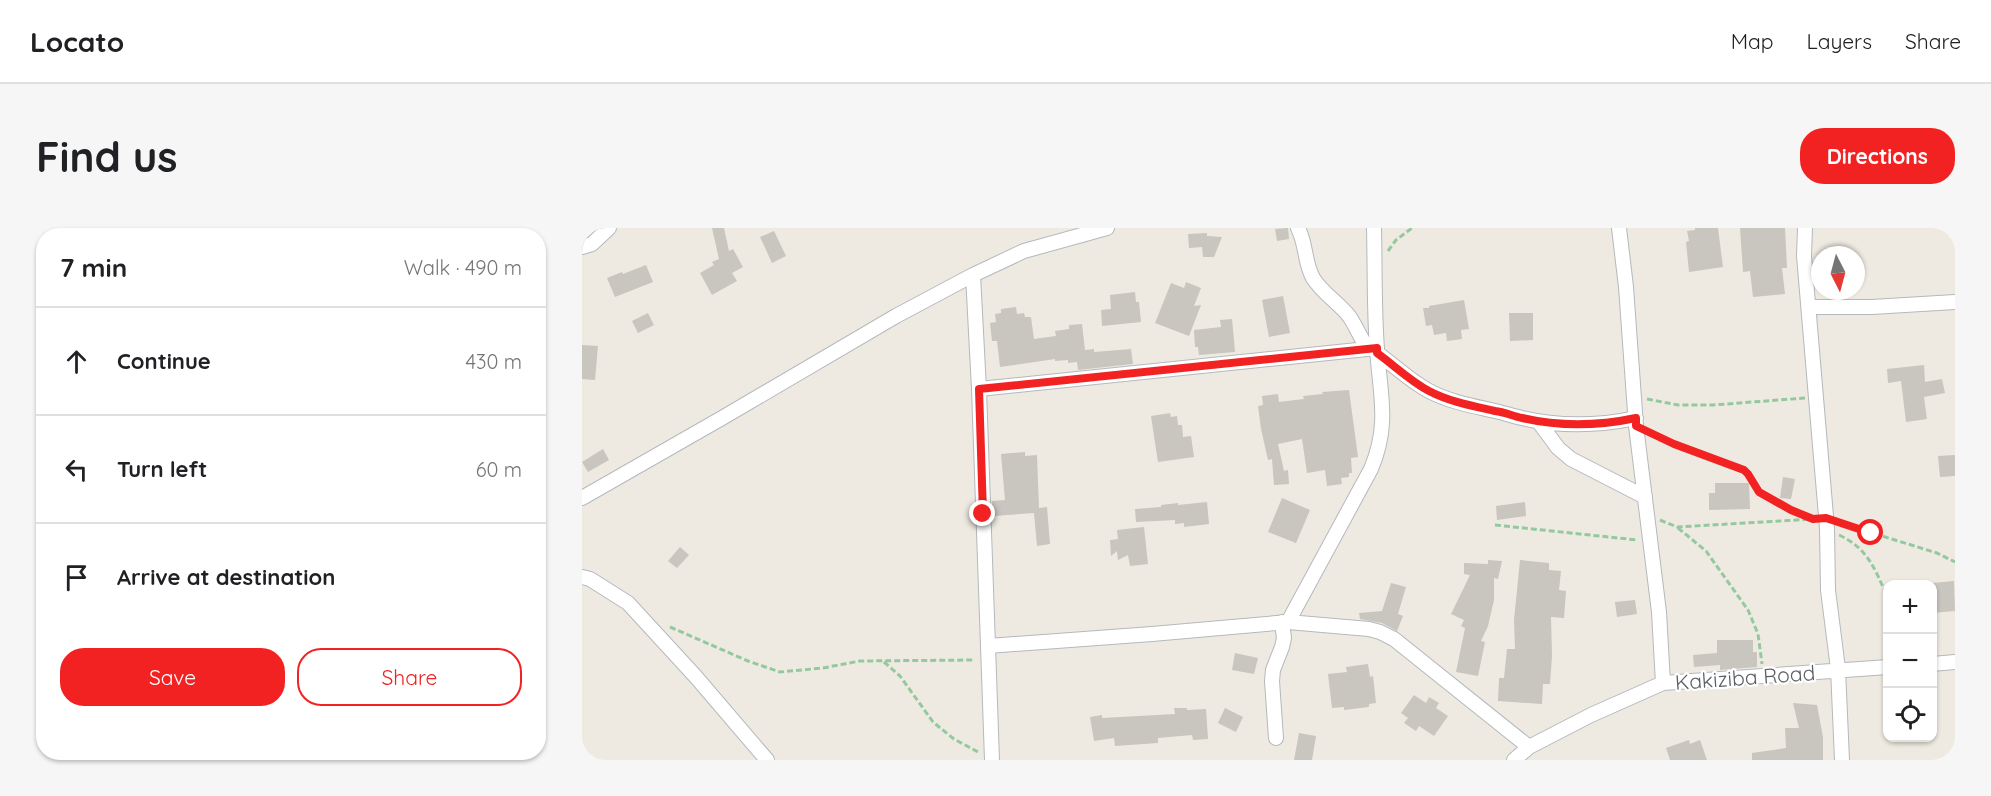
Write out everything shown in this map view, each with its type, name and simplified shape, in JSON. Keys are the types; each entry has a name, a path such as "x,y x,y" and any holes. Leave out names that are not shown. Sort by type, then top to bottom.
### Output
{"street":[{"path":"582,247 592,244 609,228"},
{"path":"582,498 896,316 973,275 1024,251 1107,228"},
{"path":"1298,228 1305,244 1307,265 1312,277 1348,316 1374,350 1406,377 1445,399 1538,421 1585,425 1636,422"},
{"path":"1276,738 1272,681 1273,670 1284,638 1285,622 1380,449 1383,413 1374,350 1374,228"},
{"path":"1619,228 1636,422 1659,612 1663,683"},
{"path":"1805,228 1804,256 1822,522 1838,669 1842,760"},
{"path":"973,275 992,760"},
{"path":"1809,307 1872,307 1955,302"},
{"path":"979,389 1374,350"},
{"path":"1538,421 1558,448 1571,459 1646,497"},
{"path":"582,577 590,579 628,603 696,677 767,760"},
{"path":"988,653 1141,635 1285,622 1369,629 1387,635 1528,747"},
{"path":"1937,664 1955,662"},
{"name":"Kakiziba Road","path":"1514,760 1528,747 1591,715 1663,683 1883,667"}],"path":[{"path":"1375,269 1396,240 1412,228"},
{"path":"1635,397 1678,405 1713,405 1815,397"},
{"path":"1636,422 1674,444 1744,470 1759,492 1767,498 1822,522 1937,553 1955,562"},
{"path":"1648,515 1677,527 1706,550 1748,610 1758,634 1763,675"},
{"path":"1677,527 1822,522 1853,543 1866,555 1883,589"},
{"path":"1495,525 1651,541"},
{"path":"668,627 780,672 823,669 860,661 988,653"},
{"path":"883,661 900,676 933,722 954,739 992,760"}],"building":[{"path":"712,228 724,228 729,251 733,249 743,267 732,273 737,281 712,295 700,273 714,265 712,262 719,259"},
{"path":"1288,228 1289,239 1277,241 1275,229"},
{"path":"1695,228 1718,228 1723,267 1689,272 1687,231 1695,230"},
{"path":"1740,228 1785,228 1787,268 1782,268 1785,294 1753,297 1750,271 1743,272"},
{"path":"774,231 786,256 772,263 760,237"},
{"path":"1207,233 1207,236 1222,237 1214,257 1203,257 1202,247 1189,248 1188,234"},
{"path":"646,265 653,282 615,297 607,278"},
{"path":"1186,282 1201,288 1194,306 1201,305 1189,336 1155,323 1171,283 1184,288"},
{"path":"1135,292 1136,302 1139,302 1141,322 1102,326 1101,310 1111,309 1110,295"},
{"path":"1283,296 1290,333 1269,337 1262,300"},
{"path":"1464,300 1469,329 1461,330 1462,339 1447,341 1446,333 1434,335 1432,325 1426,326 1423,308"},
{"path":"1016,307 1017,314 1024,313 1025,317 1031,317 1034,339 1056,336 1055,331 1069,329 1069,325 1082,324 1085,350 1094,349 1094,352 1131,349 1133,364 1078,370 1077,362 1068,363 1068,360 1055,361 1055,359 1000,367 997,341 992,341 990,323 996,322 995,314 1001,313 1001,309"},
{"path":"648,313 654,325 638,333 632,321"},
{"path":"1509,313 1533,313 1533,340 1510,341"},
{"path":"1232,319 1235,352 1199,355 1198,347 1195,347 1194,330 1221,327 1220,320"},
{"path":"582,345 598,346 595,380 582,379"},
{"path":"1924,365 1925,382 1942,379 1945,393 1924,397 1927,419 1906,422 1901,381 1888,383 1887,369"},
{"path":"1349,390 1358,457 1351,458 1352,473 1349,473 1349,477 1341,478 1342,484 1327,486 1325,470 1307,473 1302,439 1278,444 1284,471 1288,470 1289,484 1274,485 1272,459 1268,460 1261,429 1258,406 1263,405 1262,396 1278,394 1279,402 1304,399 1303,396 1323,394 1322,392"},
{"path":"1170,413 1171,417 1177,416 1178,425 1182,425 1183,437 1191,436 1194,457 1158,462 1151,416"},
{"path":"603,449 609,460 588,472 582,462"},
{"path":"1025,452 1025,456 1037,455 1039,508 1047,507 1050,544 1037,546 1034,513 992,515 992,501 1005,500 1001,454"},
{"path":"1955,455 1955,476 1940,477 1938,456"},
{"path":"1783,477 1795,479 1791,499 1780,498"},
{"path":"1715,483 1749,483 1750,509 1709,510 1709,493 1715,493"},
{"path":"1282,498 1310,510 1296,543 1268,532"},
{"path":"1207,502 1209,524 1184,527 1184,523 1175,524 1175,520 1136,522 1135,509 1178,503 1178,505"},
{"path":"1525,502 1526,516 1497,520 1496,506"},
{"path":"1144,527 1148,564 1130,566 1128,555 1118,560 1117,551 1111,556 1110,540 1118,539 1117,530"},
{"path":"680,547 689,555 677,568 668,561"},
{"path":"1488,560 1502,561 1498,579 1494,578 1494,600 1488,626 1481,641 1485,642 1478,676 1456,672 1465,628 1461,626 1464,620 1451,614 1470,575 1464,574 1464,563 1488,564"},
{"path":"1520,560 1549,563 1549,570 1561,571 1559,590 1566,591 1564,618 1551,617 1550,684 1543,684 1542,704 1498,701 1499,678 1504,678 1507,649 1515,649 1514,620"},
{"path":"1954,581 1955,611 1937,613 1937,583"},
{"path":"1391,583 1406,587 1398,614 1403,616 1397,631 1382,623 1360,619 1359,613 1382,611"},
{"path":"1635,600 1637,614 1617,617 1615,602"},
{"path":"1717,640 1753,640 1753,652 1757,652 1757,667 1720,670 1720,665 1694,667 1693,655 1717,653"},
{"path":"1235,653 1258,658 1254,674 1232,670"},
{"path":"1368,664 1370,677 1373,676 1376,703 1369,704 1369,707 1344,710 1344,707 1332,708 1328,674 1347,672 1346,667"},
{"path":"1414,695 1426,703 1429,697 1439,703 1436,708 1448,716 1434,736 1419,726 1416,731 1404,723 1408,718 1401,713"},
{"path":"1793,703 1817,705 1823,737 1823,760 1752,760 1752,753 1786,748 1785,728 1799,728"},
{"path":"1174,708 1206,709 1208,739 1193,740 1192,735 1158,738 1158,743 1115,746 1114,738 1094,741 1090,717 1175,714"},
{"path":"1225,708 1243,717 1236,732 1218,723"},
{"path":"1299,733 1316,736 1312,760 1294,760"},
{"path":"1689,740 1690,744 1700,740 1707,760 1670,760 1666,748"}],"route":[{"path":"983,514 979,389 1377,348 1377,353 1406,377 1428,391 1445,399 1470,406 1523,418 1564,424 1585,425 1636,418 1636,426 1674,444 1744,470 1759,492 1801,515 1813,519 1826,518 1871,533"}]}
